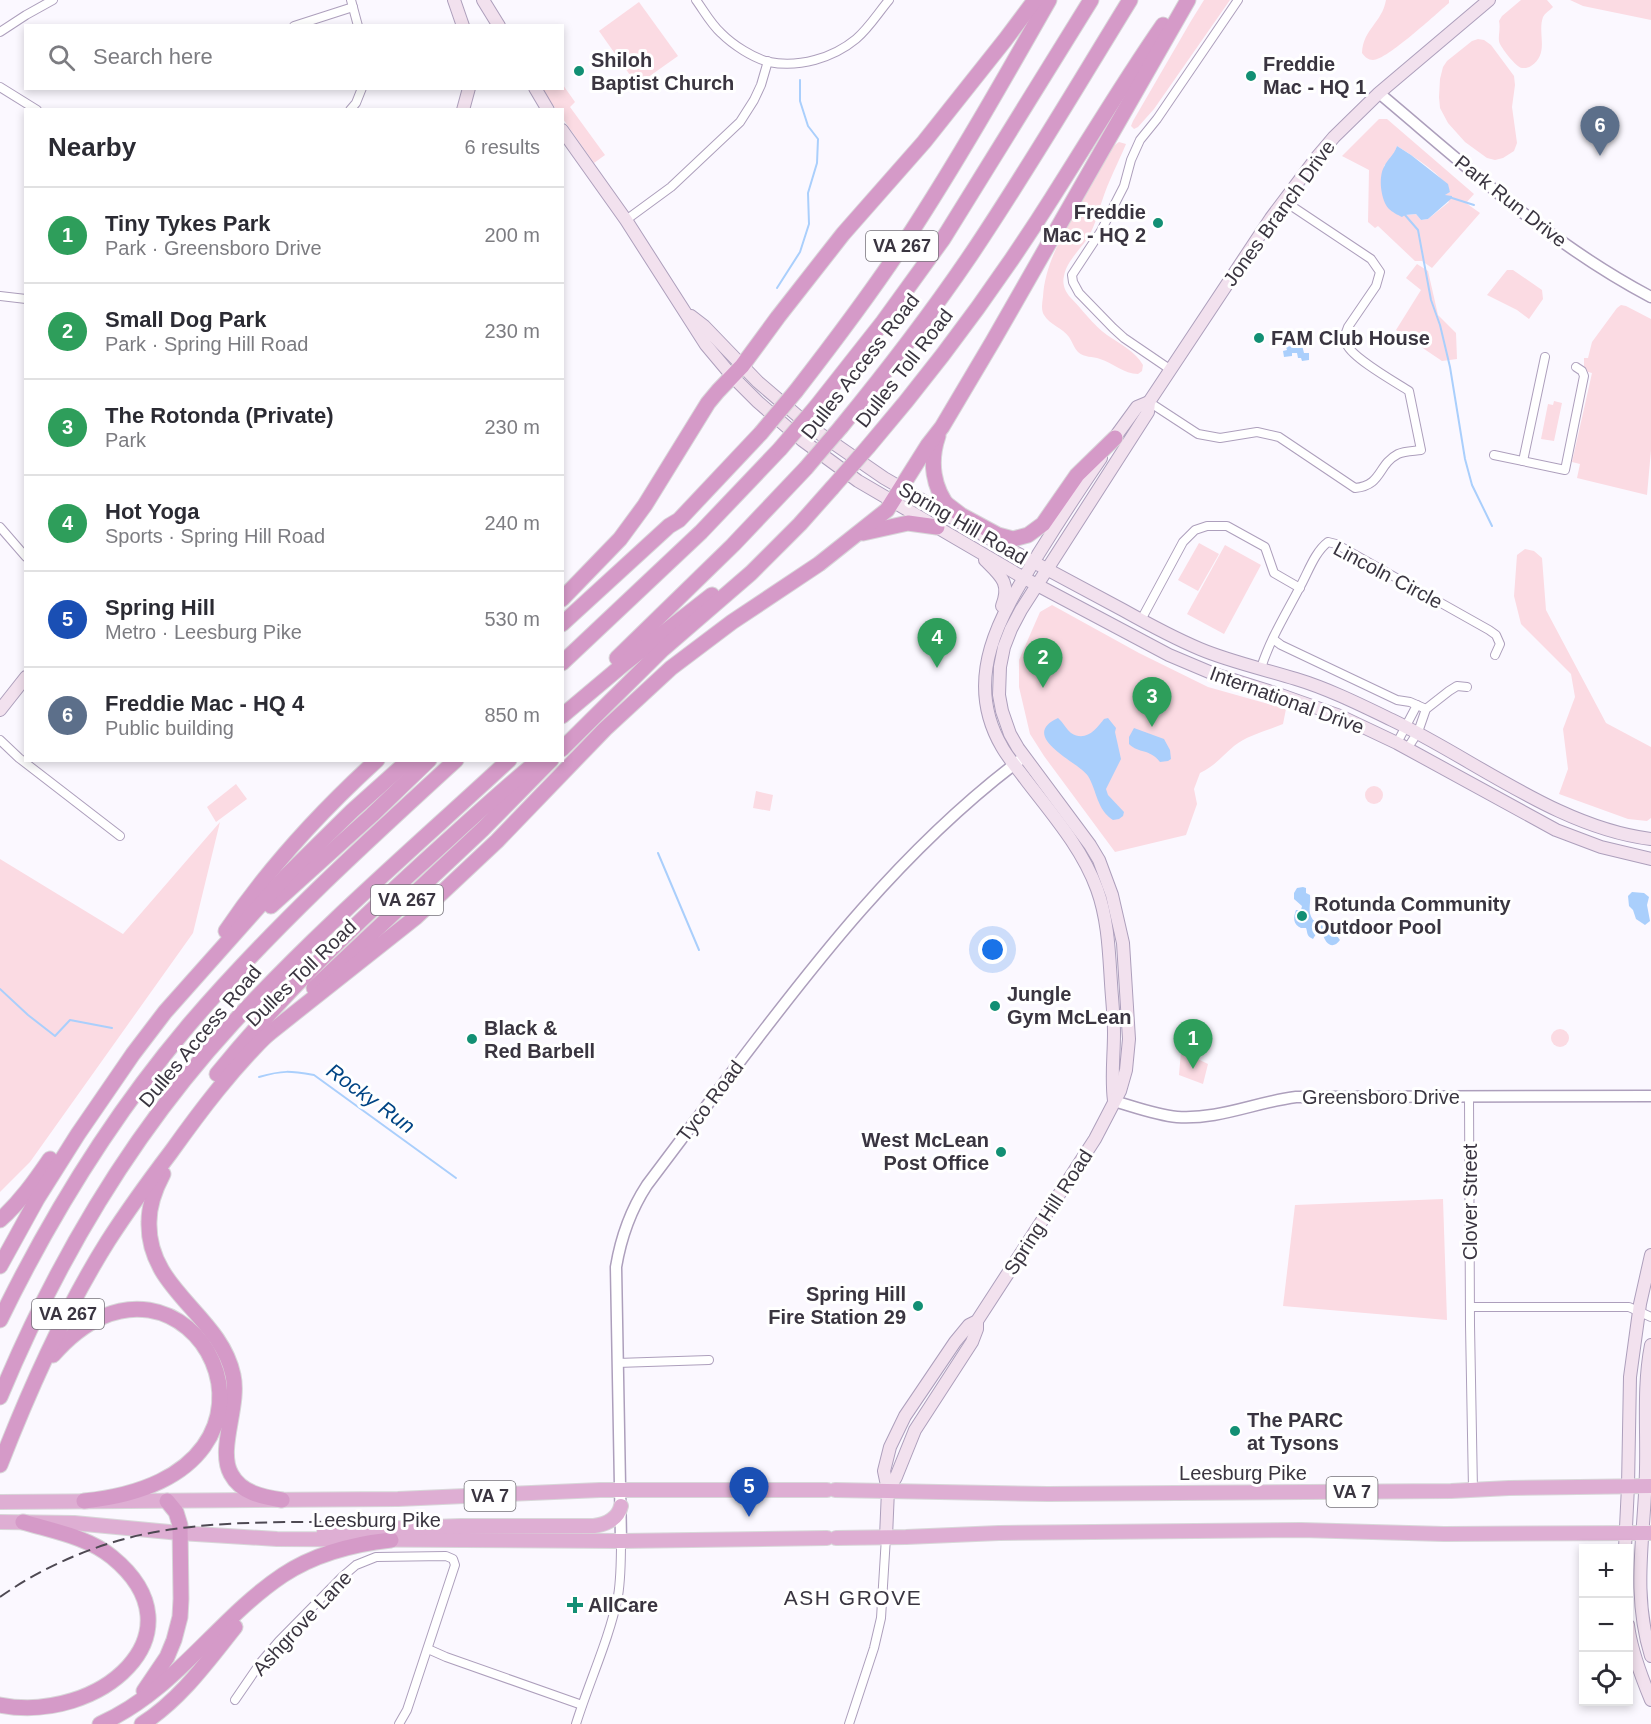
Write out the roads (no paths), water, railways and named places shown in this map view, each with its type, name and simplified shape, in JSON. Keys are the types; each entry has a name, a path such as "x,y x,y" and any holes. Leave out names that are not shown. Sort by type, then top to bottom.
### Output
{"highway":[{"path":"564,597 590,572 626,531 645,506 708,403 737,371 843,234 924,142 1035,0"},
{"name":"VA 267","path":"564,622 669,526 679,520 761,433 796,391 865,300 905,242 1049,0"},
{"path":"1053,62 1084,0"},
{"name":"Dulles Access Road","path":"564,661 702,532 816,407 883,322 943,239 1091,0"},
{"name":"Dulles Access Road","path":"564,708 704,575 806,468 841,427 914,334 975,248 1026,170 1130,0"},
{"name":"Dulles Toll Road","path":"564,747 663,648 752,573 800,524 868,447 943,355 993,286 1052,198 1126,79 1181,0"},
{"path":"262,1039 416,917 497,840 605,729 671,668 732,622 819,564 879,518 898,495 928,445 942,427 1188,0"},
{"path":"942,427 936,442 934,478 949,509 972,529"},
{"path":"944,502 961,515 998,535 1013,539 1028,535 1043,524 1077,475 1115,438"},
{"path":"564,714 716,592 831,489"},
{"path":"564,634 659,544 679,520"},
{"path":"860,533 908,523 937,527"},
{"name":"Dulles Toll Road","path":"564,740 600,711"},
{"path":"192,980 241,909 291,846 374,762"},
{"path":"0,1220 37,1179 84,1108 133,1054 192,980 286,876 352,811 407,762"},
{"path":"192,980 427,762"},
{"name":"Dulles Access Road","path":"0,1320 29,1261 70,1190 112,1126 170,1048 296,910 454,762"},
{"name":"Dulles Access Road","path":"0,1397 37,1315 86,1225 127,1160 172,1098 231,1026 269,985 328,926 506,762"},
{"path":"422,840 512,762"},
{"name":"Dulles Toll Road","path":"0,1465 32,1388 72,1306 108,1242 134,1189 157,1152 205,1089 259,1024 308,972 374,908 537,762"},
{"name":"Dulles Toll Road","path":"108,1242 197,1115 262,1039 483,829 549,762"},
{"path":"0,1266 73,1141 133,1054"},
{"path":"197,1115 154,1193 150,1209 150,1238 155,1258 164,1275 218,1340 229,1361 235,1390 226,1452 230,1472 235,1481 246,1490 282,1500"},
{"path":"32,1388 47,1363 73,1335 97,1318 123,1310 151,1311 171,1318 194,1334 212,1358 219,1380 218,1419 200,1452 179,1470 153,1484 114,1496 84,1501"},
{"name":"Leesburg Pike","path":"0,1502 430,1498 620,1490 888,1490 1076,1494 1648,1486"},
{"path":"121,1714 149,1685 164,1664 174,1640 181,1609 179,1518 167,1501"},
{"path":"277,1539 346,1530 461,1526 594,1526 615,1517 621,1506"},
{"name":"Leesburg Pike","path":"0,1522 74,1523 277,1539 391,1540 621,1541 999,1533 1301,1530 1444,1534 1646,1533"},
{"path":"23,1522 74,1537 95,1546 114,1559 134,1581 144,1605 148,1630 147,1643 141,1662 122,1693 104,1707 93,1720"},
{"path":"93,1720 121,1714 143,1699 283,1575 320,1556 362,1544 391,1540"},
{"path":"142,1724 191,1681 265,1589"},
{"path":"0,1705 16,1714 42,1721"}],"main road":[{"path":"454,0 462,24"},
{"path":"483,0 498,24"},
{"name":"Jones Branch Drive","path":"1046,570 1148,412 1149,402 1310,165 1334,137 1379,93 1489,0"},
{"path":"464,108 468,90"},
{"path":"536,90 547,108"},
{"name":"Spring Hill Road","path":"564,133 626,220 706,345 737,371 758,402 802,440 858,481 898,495 972,529 1046,570 1011,629 1004,647 1000,667 999,695 1013,741 1090,845 1105,876 1117,912 1123,943 1129,1039 1124,1083 1095,1139 977,1320 977,1329 972,1342 919,1424 888,1490 886,1537"},
{"name":"Jones Branch Drive","path":"1024,578 1137,407 1149,402"},
{"name":"Spring Hill Road","path":"898,495 937,527 1024,578 996,629 987,661 986,699 989,718 1002,747 1084,859 1102,905 1108,942 1114,1032 1111,1082 1114,1101"},
{"path":"974,549 999,573 1006,585 1007,591 996,629"},
{"name":"International Drive","path":"1046,570 1200,649 1331,692 1406,726 1565,813 1609,829 1651,839"},
{"name":"International Drive","path":"1024,578 1186,663 1340,716 1402,746 1556,830 1601,847 1651,859"},
{"path":"0,710 24,680"},
{"path":"1625,1544 1630,1377 1639,1312 1651,1255"},
{"path":"1651,1345 1647,1377 1646,1533 1640,1585 1644,1634 1651,1656"},
{"path":"1633,1643 1651,1700"}],"street":[{"path":"0,32 53,0"},
{"path":"696,0 721,33 742,49 768,62 804,62 838,52 858,38 889,0"},
{"path":"1171,370 1113,328 1079,293 1073,282 1072,274 1101,231 1124,186 1131,160 1140,140 1157,119 1238,0"},
{"path":"299,24 352,4 357,24"},
{"path":"626,220 671,187 740,122 761,86 768,62"},
{"path":"0,87 34,108"},
{"path":"352,108 361,90"},
{"name":"Park Run Drive","path":"1379,93 1543,229 1603,269 1651,297"},
{"path":"1149,402 1198,434 1220,438 1257,432 1279,437 1355,488 1367,487 1376,479 1389,460 1399,453 1421,450 1409,391 1357,356 1348,347 1346,341 1345,333 1376,286 1380,272 1371,259 1284,201"},
{"path":"0,296 24,299"},
{"path":"1523,461 1545,357"},
{"path":"1494,455 1565,470 1584,376 1582,371 1576,367"},
{"path":"1141,620 1183,542 1195,530 1208,526 1227,526 1265,547 1274,573 1300,588"},
{"path":"0,527 24,555"},
{"name":"Lincoln Circle","path":"1261,668 1273,639 1321,547 1328,542 1336,544 1489,630 1496,635 1500,644 1496,654"},
{"path":"1273,639 1281,645 1397,700 1410,702 1426,709"},
{"path":"1402,746 1418,732 1426,709 1457,686 1467,687"},
{"path":"1402,746 1406,726 1417,705"},
{"path":"0,740 24,762"},
{"name":"Tyco Road","path":"621,1541 615,1287 619,1248 629,1216 647,1185 772,1018 864,905 937,830 1024,756"},
{"path":"24,762 120,836"},
{"name":"Greensboro Drive","path":"1114,1101 1163,1114 1189,1117 1225,1113 1296,1097 1651,1096"},
{"name":"Clover Street","path":"1469,1097 1473,1490"},
{"path":"1470,1307 1629,1307 1651,1317"},
{"path":"617,1363 709,1360"},
{"name":"Spring Hill Road","path":"849,1724 874,1648 881,1618 886,1537"},
{"path":"576,1724 618,1595 621,1541"},
{"name":"Ashgrove Lane","path":"235,1700 261,1662 318,1600 356,1565 376,1557 446,1556 453,1559 455,1563 407,1710 399,1724"},
{"path":"428,1649 582,1705"}],"water":[{"path":"1397,146 1448,184 1450,192 1445,195 1452,196 1452,198 1428,219 1421,220 1416,214 1402,217 1386,205 1382,195 1382,171"},
{"path":"1291,342 1295,342 1296,346 1302,345 1304,353 1309,353 1309,360 1302,361 1298,358 1297,353 1284,357 1283,351 1287,350 1286,347 1291,346"},
{"path":"1058,718 1076,736 1090,733 1108,718 1116,728 1121,759 1106,789 1108,795 1124,812 1119,819 1113,820 1100,806 1088,776 1047,741 1044,733 1047,725"},
{"path":"1134,728 1164,739 1170,750 1171,759 1160,762 1152,755 1129,744 1129,737"},
{"name":"Rotunda Community Outdoor Pool","path":"1303,887 1310,895 1310,911 1313,920 1322,924 1326,929 1339,932 1337,936 1340,940 1335,945 1327,943 1320,932 1313,939 1311,938 1306,928 1301,928 1295,923 1296,910 1301,910 1302,906 1294,899 1294,893 1297,888"},
{"path":"1632,892 1644,893 1649,897 1647,905 1650,921 1645,925 1636,919 1629,906 1628,896"}],"waterway":[{"path":"777,288 800,252 809,224 808,193 817,163 818,139 808,126 800,101 800,80"},
{"path":"1452,198 1474,205"},
{"path":"1405,215 1418,230 1431,300 1440,325 1450,367 1465,459 1472,485 1492,526"},
{"path":"658,853 699,950"},
{"name":"Rocky Run","path":"0,989 55,1036 70,1020 112,1028"},
{"name":"Rocky Run","path":"259,1077 286,1072 314,1075 456,1178"}],"railway":[{"path":"0,1597 40,1572 83,1552 151,1533 221,1524 363,1521"}],"place":[{"name":"Shiloh Baptist Church","path":"579,71"},
{"name":"Freddie Mac - HQ 1","path":"1251,76"},
{"name":"Freddie Mac - HQ 4","path":"1600,156"},
{"name":"Freddie Mac - HQ 2","path":"1158,223"},
{"name":"FAM Club House","path":"1259,338"},
{"name":"Hot Yoga","path":"937,668"},
{"name":"Small Dog Park","path":"1043,688"},
{"name":"The Rotonda (Private)","path":"1152,727"},
{"name":"Rotunda Community Outdoor Pool","path":"1302,916"},
{"name":"Jungle Gym McLean","path":"995,1006"},
{"name":"Black & Red Barbell","path":"472,1039"},
{"name":"Tiny Tykes Park","path":"1193,1069"},
{"name":"West McLean Post Office","path":"1001,1152"},
{"name":"Spring Hill Fire Station 29","path":"918,1306"},
{"name":"The PARC at Tysons","path":"1235,1431"},
{"name":"Spring Hill","path":"749,1517"},
{"name":"AllCare","path":"575,1605"}],"district":[{"name":"ASH GROVE","path":"853,1597"}]}
